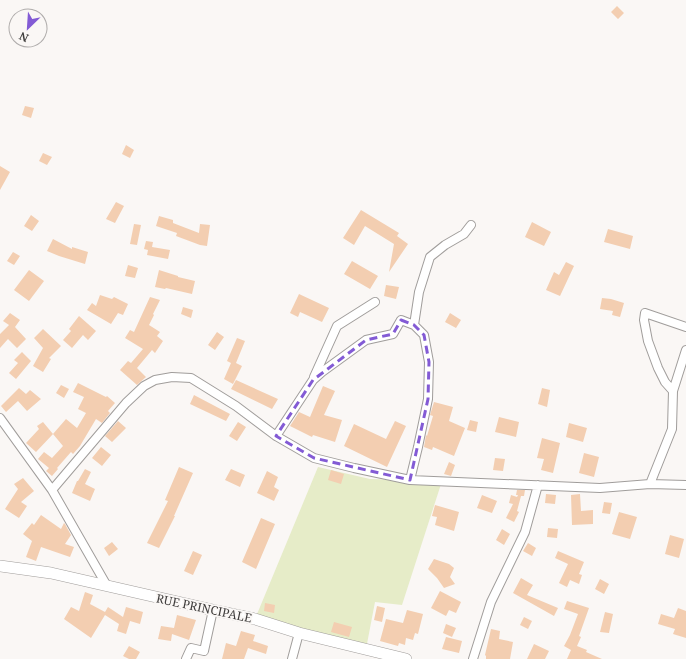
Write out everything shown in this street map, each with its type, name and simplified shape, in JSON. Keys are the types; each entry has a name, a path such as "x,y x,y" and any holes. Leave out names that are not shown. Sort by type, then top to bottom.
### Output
{"main road":[{"name":"RUE PRINCIPALE","path":"0,566 51,573 255,619 299,633 406,659"}],"street":[{"path":"414,325 419,292 430,257 445,245 464,234 471,225"},
{"path":"276,436 313,380 337,326 376,302"},
{"path":"673,391 665,382 648,342 644,320 646,312 686,327"},
{"path":"313,380 366,340 393,334 402,320 414,325 424,335 429,362 428,399 410,480"},
{"path":"650,484 672,429 673,391 686,350"},
{"path":"52,490 126,403 144,386 155,380 172,377 191,378 236,406 276,436 314,458 410,480 600,488 650,484 686,485"},
{"path":"0,418 52,490 107,586"},
{"path":"473,659 491,602 525,532 538,485"},
{"path":"186,659 191,648 204,651 213,610"},
{"path":"292,659 299,633"}],"highlighted area":[{"path":"401,320 414,325 424,335 429,362 428,399 410,480 314,458 276,436 313,380 366,340 393,334"}],"green space":[{"path":"318,467 370,479 442,481 402,605 375,602 366,649 255,619"}],"building":[{"path":"617,6 624,13 618,19 611,12"},
{"path":"25,106 34,108 31,118 22,115"},
{"path":"126,145 134,150 130,158 122,154"},
{"path":"43,153 52,157 47,165 39,161"},
{"path":"0,166 10,172 0,190"},
{"path":"116,202 124,206 115,223 106,219"},
{"path":"361,210 399,233 397,236 408,244 389,272 394,244 365,226 354,245 343,238"},
{"path":"31,215 39,221 32,231 24,226"},
{"path":"159,216 173,220 173,223 199,233 200,224 210,225 207,246 176,236 177,233 156,226"},
{"path":"532,222 551,232 544,246 525,237"},
{"path":"134,224 141,225 137,245 130,244"},
{"path":"608,229 633,236 630,249 604,242"},
{"path":"53,239 72,249 72,247 88,252 85,264 47,251"},
{"path":"146,241 153,242 152,247 170,250 168,259 147,255 148,250 144,249"},
{"path":"13,252 20,256 14,265 7,261"},
{"path":"352,261 378,276 370,289 344,274"},
{"path":"566,262 574,266 560,296 546,290 554,272 559,275"},
{"path":"128,265 138,268 135,278 125,276"},
{"path":"29,270 44,281 29,301 14,290"},
{"path":"159,270 195,281 192,294 155,287"},
{"path":"386,285 399,287 396,299 384,296"},
{"path":"299,294 329,308 322,322 300,312 298,317 290,313"},
{"path":"100,295 112,299 114,297 128,304 123,315 118,313 111,324 87,310 92,303 96,306"},
{"path":"150,297 160,300 149,325 160,332 157,336 163,341 155,353 152,350 137,368 146,377 137,385 120,370 128,361 131,363 143,349 125,338 130,330 134,332"},
{"path":"602,298 624,303 620,317 612,315 613,311 600,309"},
{"path":"183,307 193,310 191,318 181,314"},
{"path":"10,313 20,320 15,327 26,339 17,348 8,339 0,348 0,334 9,325 3,321"},
{"path":"450,313 461,320 456,328 445,322"},
{"path":"79,316 96,331 88,340 83,335 72,348 63,340 71,331 69,329"},
{"path":"43,329 61,346 49,358 51,359 43,372 33,366 43,348 34,338"},
{"path":"217,332 224,337 215,350 208,345"},
{"path":"237,338 245,341 236,363 242,366 233,384 224,379 231,363 227,361"},
{"path":"22,352 31,361 16,379 9,373 18,363 14,360"},
{"path":"236,380 278,399 272,409 231,389"},
{"path":"78,383 106,397 107,396 115,403 108,411 110,413 102,423 96,419 80,446 73,454 71,452 52,476 46,471 49,468 38,459 44,452 52,458 63,446 53,434 66,419 77,428 86,413 78,409 84,397 73,392"},
{"path":"61,385 69,389 64,398 56,393"},
{"path":"323,386 335,391 324,415 342,420 335,442 313,435 312,437 290,426 299,412 310,417"},
{"path":"19,388 26,394 30,390 41,399 27,411 18,401 6,412 1,406"},
{"path":"542,388 550,390 547,407 538,404"},
{"path":"194,395 230,414 226,421 190,404"},
{"path":"434,402 453,407 449,421 465,428 454,456 433,447 432,450 424,447 426,435 427,436 433,416 430,415"},
{"path":"499,417 519,422 516,437 495,432"},
{"path":"470,420 478,422 476,432 467,430"},
{"path":"118,421 126,428 112,442 105,436"},
{"path":"395,421 406,426 387,467 344,446 354,424 386,439"},
{"path":"43,422 53,434 36,452 26,443 39,429 37,426"},
{"path":"238,422 246,427 237,441 229,436"},
{"path":"569,423 587,428 583,442 566,437"},
{"path":"542,438 560,443 553,473 541,470 544,459 537,458"},
{"path":"101,447 111,455 102,466 92,458"},
{"path":"584,453 599,457 594,477 579,473"},
{"path":"495,458 505,459 503,471 493,470"},
{"path":"449,462 455,465 451,476 444,474"},
{"path":"179,467 193,473 175,516 159,548 147,543 168,501 165,500"},
{"path":"85,469 91,472 85,484 95,489 90,501 72,493 77,481"},
{"path":"231,469 245,475 240,487 225,480"},
{"path":"331,470 344,474 341,484 328,480"},
{"path":"267,471 278,477 274,487 279,490 274,501 257,493"},
{"path":"23,478 34,491 21,502 27,506 19,518 5,509 18,489 14,484"},
{"path":"517,490 525,490 524,496 521,496 517,511 519,512 514,522 506,518 513,504 509,503 511,495 517,497"},
{"path":"546,494 556,495 555,504 545,503"},
{"path":"580,494 581,511 593,510 593,524 572,525 571,495"},
{"path":"482,495 497,501 492,513 477,508"},
{"path":"604,502 612,503 610,514 602,513"},
{"path":"435,505 459,512 454,531 435,525 437,517 432,516"},
{"path":"619,512 637,517 630,539 612,534"},
{"path":"41,515 61,529 64,523 65,524 71,535 65,544 74,547 70,557 41,547 36,561 26,557 32,541 23,534 32,523 34,525"},
{"path":"261,518 275,524 256,569 242,562"},
{"path":"548,528 558,529 557,538 547,537"},
{"path":"502,529 510,534 504,545 496,540"},
{"path":"670,535 684,539 679,558 665,554"},
{"path":"112,542 118,549 109,556 104,548"},
{"path":"528,543 536,548 532,556 523,551"},
{"path":"193,551 202,555 193,575 184,571"},
{"path":"558,551 584,562 579,574 582,575 579,584 570,580 567,587 559,583 568,564 555,558"},
{"path":"434,559 449,564 454,568 450,577 455,584 444,588 428,569"},
{"path":"521,578 533,585 527,595 558,608 554,616 513,593"},
{"path":"600,579 609,584 604,594 595,589"},
{"path":"440,591 461,602 456,613 449,610 446,616 431,608"},
{"path":"85,592 93,595 90,604 105,612 108,607 123,617 126,607 143,612 140,624 130,621 126,634 117,631 119,624 105,615 91,638 64,619 71,607 79,611"},
{"path":"567,601 589,608 577,646 602,659 567,659 571,650 564,646 578,614 564,609"},
{"path":"265,603 275,605 274,613 264,611"},
{"path":"377,606 385,608 382,622 374,620"},
{"path":"678,608 686,611 686,638 673,634 675,629 658,624 661,614 674,618"},
{"path":"407,610 423,614 418,634 415,633 413,640 406,638 405,645 399,643 398,646 380,641 386,619 403,623"},
{"path":"605,612 613,614 609,633 600,632"},
{"path":"177,615 196,620 189,640 172,634 171,641 158,639 161,626 174,628"},
{"path":"524,617 532,621 528,629 520,625"},
{"path":"334,622 352,627 349,637 331,632"},
{"path":"446,624 456,628 452,637 443,633"},
{"path":"491,629 500,631 499,639 513,642 510,659 486,659 485,655"},
{"path":"241,631 255,635 253,641 268,646 266,654 248,648 244,659 222,659 226,643 236,646"},
{"path":"446,637 462,641 459,653 442,649"},
{"path":"534,644 549,651 545,659 527,659"},
{"path":"129,646 140,652 136,659 129,659 123,656"}]}
